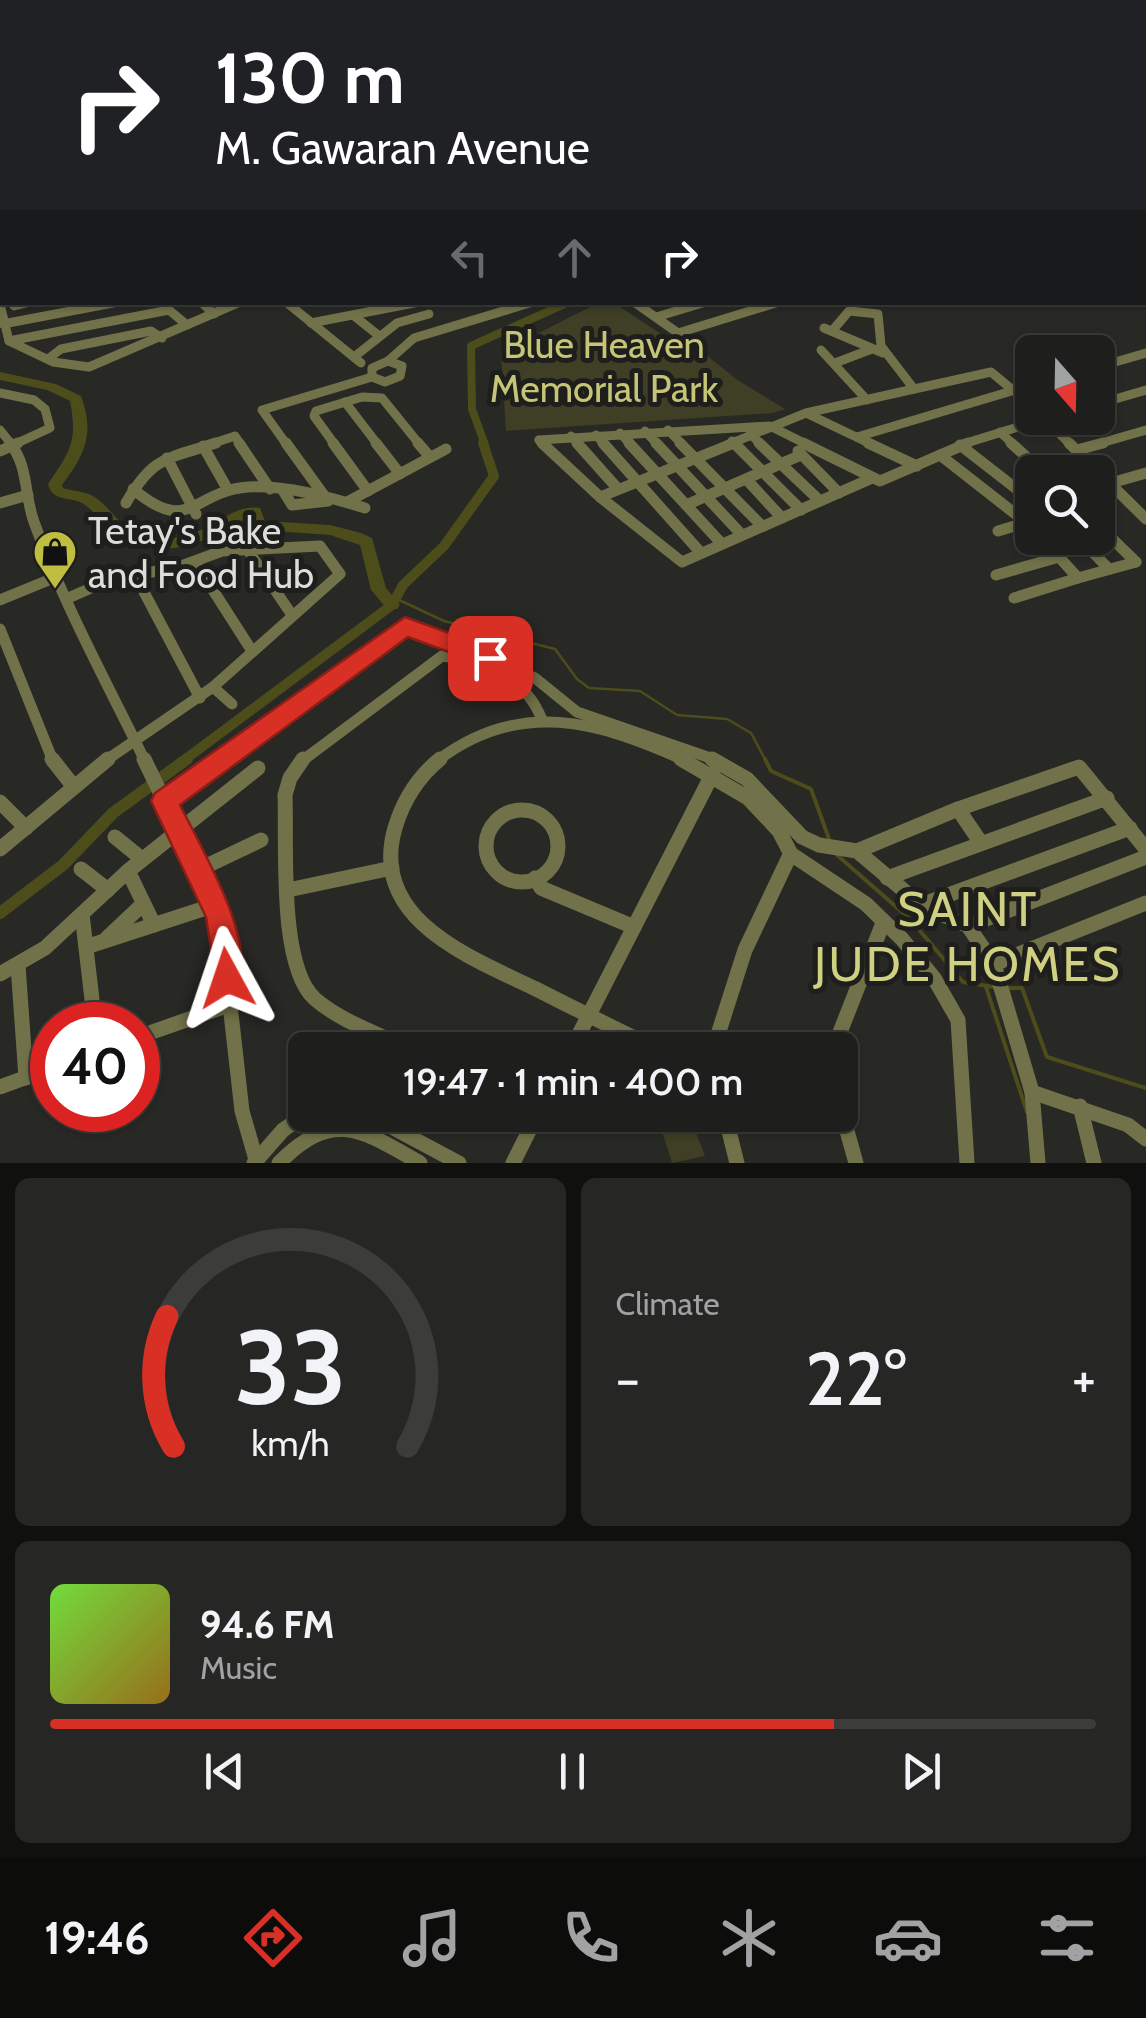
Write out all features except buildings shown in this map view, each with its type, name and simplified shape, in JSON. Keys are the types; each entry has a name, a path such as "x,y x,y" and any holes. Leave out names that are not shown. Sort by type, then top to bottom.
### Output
{"street":[{"path":"14,306 18,305"},
{"path":"99,305 2,320 9,341 48,359 92,368 234,305"},
{"path":"204,305 214,314"},
{"path":"290,305 358,360 378,335 397,323 429,314"},
{"path":"312,323 406,305"},
{"path":"423,305 429,314"},
{"path":"372,376 372,368 388,361 405,343 524,305"},
{"path":"638,305 675,332 769,305"},
{"path":"656,318 697,305"},
{"path":"876,305 877,351"},
{"path":"9,341 168,310 187,325"},
{"path":"878,314 849,311 828,329 877,351 914,389"},
{"path":"429,314 426,318 439,332"},
{"path":"354,315 378,335"},
{"path":"48,359 62,349 151,331 162,338"},
{"path":"821,350 867,400"},
{"path":"835,364 877,351"},
{"path":"1115,362 1146,353"},
{"path":"328,501 262,410 372,376 385,382 400,376 402,366 388,361"},
{"path":"600,497 806,413 991,372 1015,390"},
{"path":"857,437 1015,390"},
{"path":"1115,399 1146,390"},
{"path":"0,392 36,399 50,420 48,430 0,451"},
{"path":"368,491 314,414 365,396 382,398 430,458"},
{"path":"345,402 400,474"},
{"path":"275,406 281,433"},
{"path":"806,413 916,466"},
{"path":"870,479 679,560 600,497 539,440 770,426 880,481 960,446 1015,427"},
{"path":"0,430 22,458 32,518 56,577 224,930 228,1005 245,1130 256,1162"},
{"path":"668,430 762,526"},
{"path":"1076,450 1146,430"},
{"path":"644,432 742,535"},
{"path":"1000,432 1025,455"},
{"path":"620,433 722,544"},
{"path":"596,434 701,553"},
{"path":"750,434 820,501"},
{"path":"1062,435 1081,455"},
{"path":"571,436 618,489"},
{"path":"786,436 839,493"},
{"path":"126,503 148,467 239,437 270,489"},
{"path":"732,441 800,510"},
{"path":"203,446 228,490"},
{"path":"960,446 1015,488"},
{"path":"348,502 446,449"},
{"path":"686,505 802,455"},
{"path":"940,455 1015,513"},
{"path":"167,458 195,511"},
{"path":"1115,482 1146,473"},
{"path":"747,480 782,518"},
{"path":"1115,487 1146,519"},
{"path":"133,489 158,511 195,511 228,490 270,489 284,492 292,504 348,502 365,508"},
{"path":"0,503 28,495"},
{"path":"998,531 1015,528"},
{"path":"1014,598 1136,562 1115,542"},
{"path":"0,850 132,742 214,687 340,574 320,546 222,552 174,570 116,576 66,599"},
{"path":"247,550 292,615"},
{"path":"1095,555 1109,569"},
{"path":"996,575 1059,556 1078,578"},
{"path":"195,562 252,651"},
{"path":"134,573 200,698"},
{"path":"0,600 56,577"},
{"path":"163,798 405,626 522,671 577,712 693,751 746,779 802,837 819,844 857,851 958,809 1078,768 1086,770 1146,849"},
{"path":"0,628 55,767 74,787"},
{"path":"377,1032 314,998 302,982 294,960 285,795 297,766 307,754 436,659 455,657 520,684 532,696 542,720"},
{"path":"214,687 232,704"},
{"path":"621,1032 435,938 410,912 392,868 399,814 428,770 451,750 485,732 542,720 604,734 712,773 746,795 767,817 790,855 827,875 883,923 926,968 958,1020 967,1163"},
{"path":"0,974 45,948 178,828 258,768"},
{"path":"580,1032 712,773"},
{"path":"886,878 1108,798"},
{"path":"958,809 982,843"},
{"path":"2,810 26,828"},
{"path":"519,812 537,814 552,823 560,838 559,854 550,868 535,878 516,880 499,874 487,862 484,846 489,830 502,818 519,812"},
{"path":"921,904 1130,828"},
{"path":"115,837 142,859"},
{"path":"198,870 261,840"},
{"path":"857,851 921,904 968,926 994,964 1032,1092 1038,1163"},
{"path":"719,1032 745,950 790,855"},
{"path":"968,926 1146,857"},
{"path":"288,890 392,868"},
{"path":"81,869 108,890"},
{"path":"128,871 154,924"},
{"path":"535,878 541,888 634,927"},
{"path":"994,964 1146,903"},
{"path":"104,941 143,904"},
{"path":"86,946 215,906"},
{"path":"82,914 92,1002"},
{"path":"840,1032 883,923"},
{"path":"18,965 26,1078"},
{"path":"160,1030 228,1005"},
{"path":"0,1087 30,1076"},
{"path":"1032,1092 1128,1124 1146,1139"},
{"path":"1080,1106 1094,1163"},
{"path":"279,1163 297,1144 328,1126 356,1130 422,1157 459,1163"},
{"path":"256,1162 288,1127"},
{"path":"391,1132 422,1157"},
{"path":"513,1163 528,1132"},
{"path":"729,1132 737,1163"},
{"path":"847,1132 856,1163"}],"green space":[{"name":"Blue Heaven Memorial Park","path":"594,305 617,305 675,343 688,340 736,379 785,409 773,413 506,431 501,352"},
{"path":"662,1132 696,1132 705,1156 672,1163"}],"waterway":[{"path":"862,0 878,0"},
{"path":"995,0 1096,0"},
{"path":"485,445 472,409 471,346 562,305"},
{"path":"0,376 51,387 76,399 81,436 71,462 55,484 56,490 89,501 124,534 147,543 170,544 255,512 260,525 356,536 367,542 379,590 392,605"},
{"path":"183,761 392,605 403,585 444,546 494,476 483,443"},
{"path":"397,599 444,621 555,649 577,679 589,688 640,691 677,715 727,719 751,733 766,761"},
{"path":"0,913 63,865 113,813 187,759"},
{"path":"766,761 771,771 811,789 829,839"},
{"path":"837,855 910,919 963,982 994,987"},
{"path":"986,987 1027,1112"},
{"path":"1007,988 1022,988 1047,1057 1146,1088"}],"place":[{"name":"Tetay's Bake and Food Hub","path":"55,590"}],"district":[{"name":"SAINT JUDE HOMES","path":"968,936"}],"route":[{"path":"227,978 220,916 164,801 405,626 490,658"}]}
